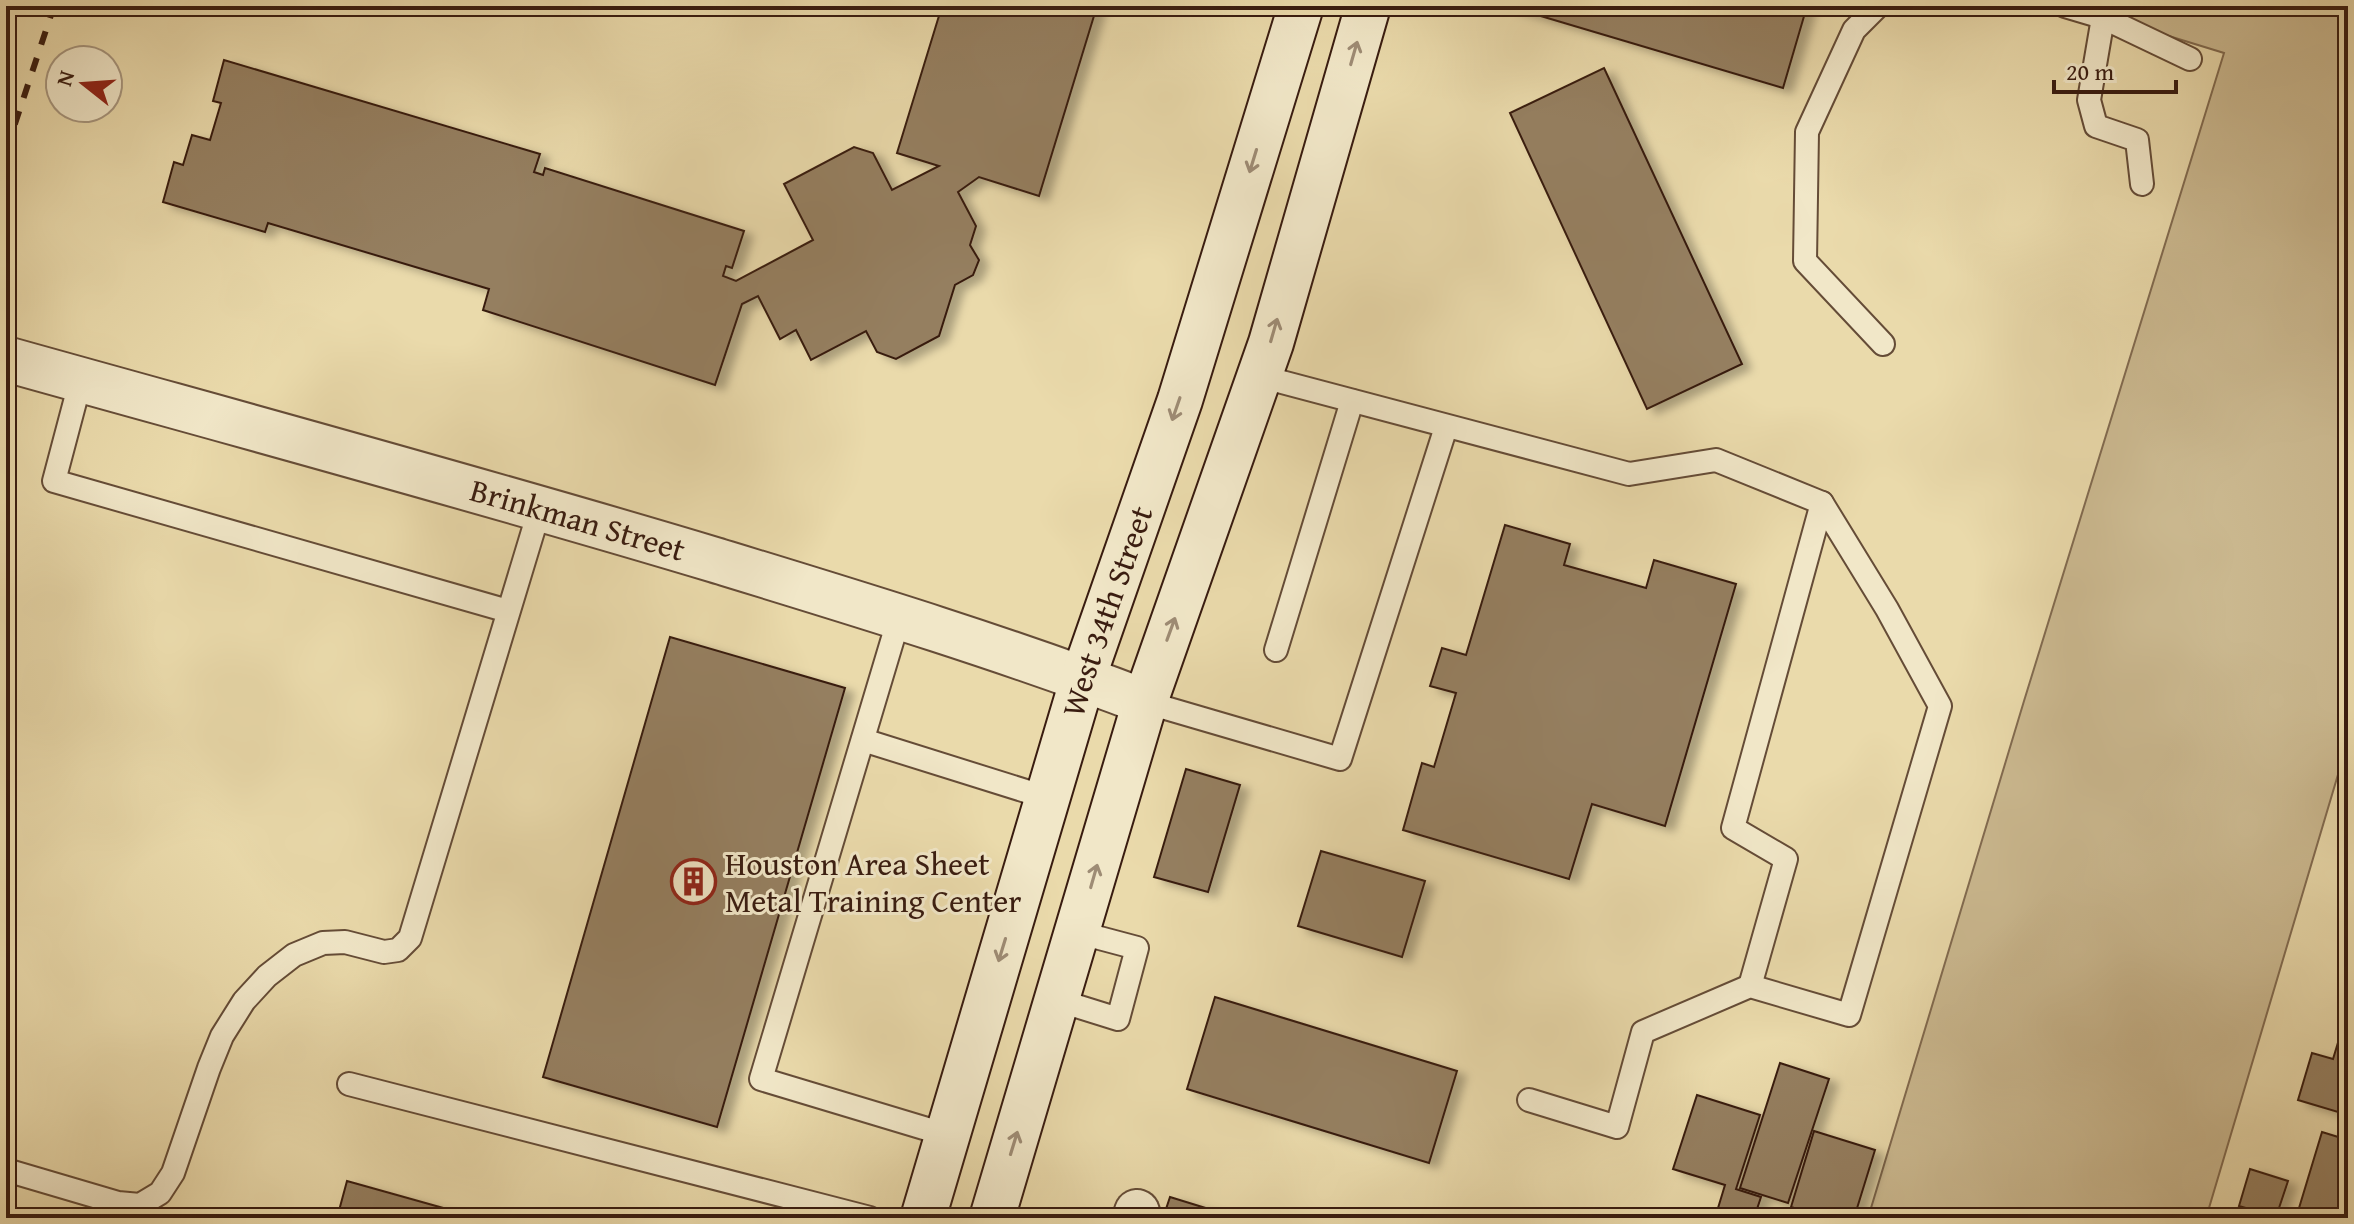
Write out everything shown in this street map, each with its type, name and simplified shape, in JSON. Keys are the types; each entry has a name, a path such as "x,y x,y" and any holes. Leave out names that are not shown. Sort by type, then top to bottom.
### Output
{"main road":[{"name":"West 34th Street","path":"923,1218 1083,678 1180,400 1301,6"},
{"name":"West 34th Street","path":"992,1218 1145,702 1271,343 1368,6"},
{"path":"1273,96 1337,113"},
{"name":"Brinkman Street","path":"6,359 540,508 837,597 1083,678 1145,702"}],"lane":[{"path":"1878,6 1854,30 1807,132 1805,261 1883,344"},
{"path":"2065,6 2104,12 2190,59"},
{"path":"2104,12 2089,100 2096,126 2137,140 2142,184"},
{"path":"1259,376 1629,474 1716,460 1822,503 1887,609 1940,706 1849,1015 1750,986 1643,1032 1617,1127 1529,1100"},
{"path":"81,379 54,481 508,611"},
{"path":"1276,650 1352,401"},
{"path":"1145,702 1340,759 1446,427"},
{"path":"1750,986 1786,859 1733,828 1822,503"},
{"path":"6,1170 118,1203 140,1205 160,1193 173,1173 222,1036 244,1001 267,976 294,955 323,943 345,942 384,952 398,950 410,938 540,508"},
{"path":"899,618 761,1079 947,1135"},
{"path":"863,740 1048,798"},
{"path":"1057,1000 1118,1019 1137,948 1077,932"},
{"path":"349,1084 870,1218"}],"shaded area":[{"path":"2071,6 2348,6 2348,741 2206,1218 1868,1218 2224,53"}],"building":[{"path":"942,6 1097,6 1039,196 979,177 958,192 976,226 970,245 979,260 973,275 955,285 939,336 896,359 877,352 866,331 811,360 796,330 780,339 758,296 742,304 715,385 483,310 489,289 268,223 265,232 163,202 174,162 183,165 192,135 210,140 221,103 213,101 224,60 540,154 534,172 543,175 545,168 744,231 732,268 726,266 723,276 736,281 813,240 784,184 854,147 873,153 892,190 939,166 897,153"},
{"path":"1507,6 1807,6 1783,88"},
{"path":"1604,68 1742,364 1647,409 1510,113"},
{"path":"1505,525 1570,544 1564,565 1646,588 1654,560 1736,584 1665,826 1592,804 1569,879 1403,830 1422,763 1434,767 1456,693 1430,686 1442,648 1466,655"},
{"name":"Houston Area Sheet Metal Training Center","path":"670,637 845,688 717,1127 543,1077"},
{"path":"1186,769 1240,785 1208,892 1154,877"},
{"path":"1321,851 1425,881 1402,957 1298,926"},
{"path":"1215,997 1457,1071 1429,1163 1187,1089"},
{"path":"2347,1013 2348,1115 2298,1100 2312,1053 2333,1059"},
{"path":"1780,1063 1829,1079 1788,1203 1740,1188"},
{"path":"1697,1095 1760,1115 1736,1189 1761,1197 1754,1218 1715,1218 1725,1185 1673,1169"},
{"path":"1814,1131 1875,1150 1854,1218 1825,1218 1791,1207"},
{"path":"2322,1132 2348,1140 2348,1218 2296,1218"},
{"path":"2250,1169 2288,1181 2276,1217 2239,1206"},
{"path":"347,1181 479,1218 337,1218"},
{"path":"1170,1197 1238,1218 1163,1218"}],"railway":[{"path":"6,151 54,6"}],"place":[{"name":"Houston Area Sheet Metal Training Center","path":"694,882"}]}
